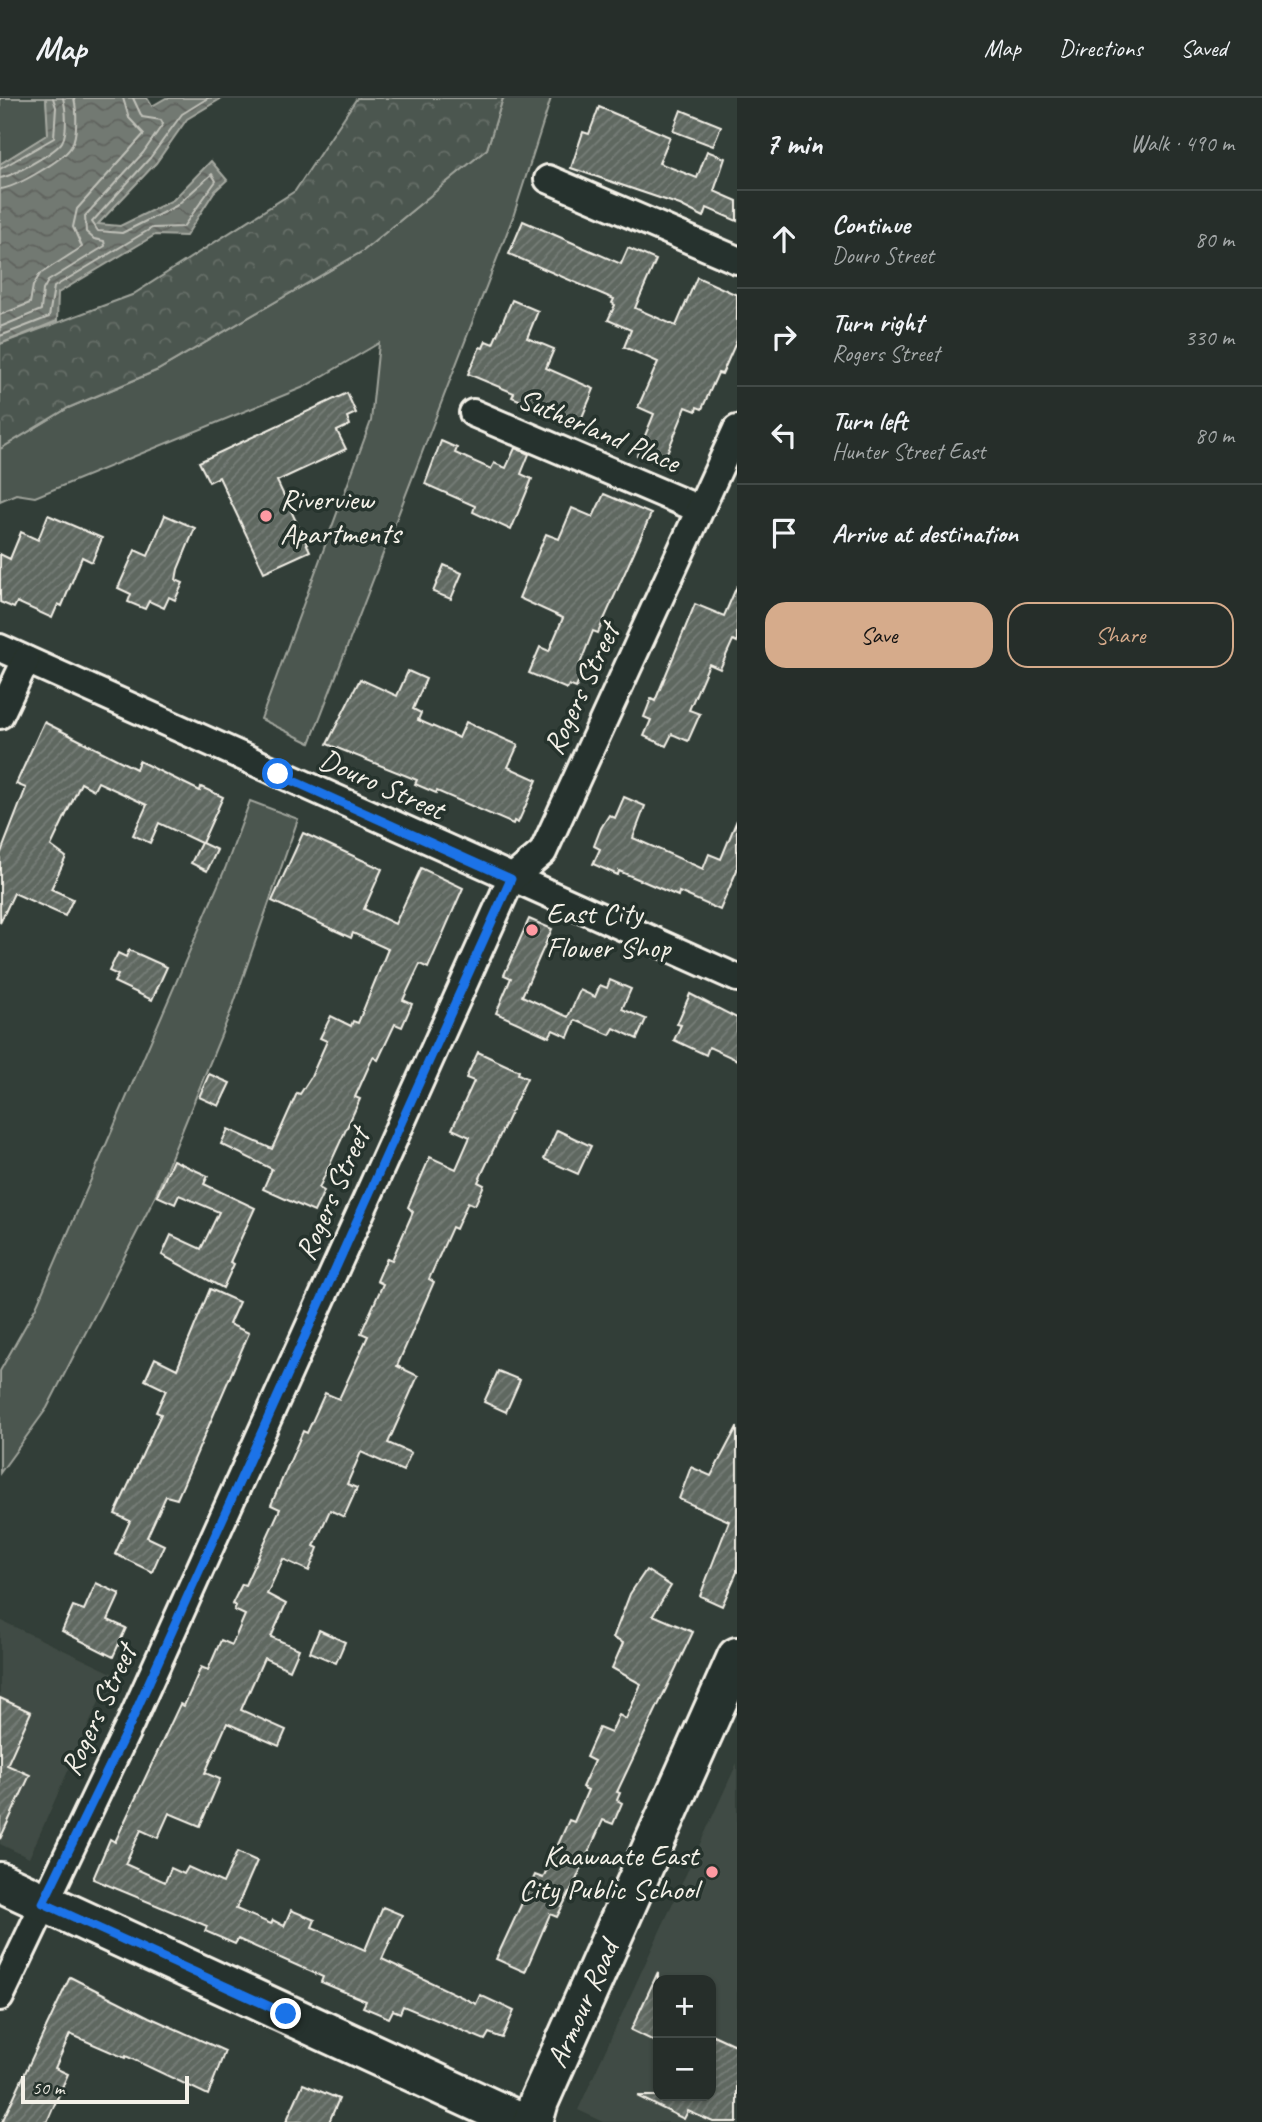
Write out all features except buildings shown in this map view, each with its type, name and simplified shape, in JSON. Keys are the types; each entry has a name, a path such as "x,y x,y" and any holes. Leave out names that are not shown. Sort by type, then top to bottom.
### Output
{"main road":[{"name":"Armour Road","path":"533,2122 539,2101 737,1657"},
{"path":"0,1882 520,2122"}],"street":[{"path":"548,179 737,260"},
{"name":"Sutherland Place","path":"473,413 699,509"},
{"name":"Rogers Street","path":"0,1997 131,1722 511,879 543,852 737,429"},
{"name":"Douro Street","path":"0,648 737,978"},
{"path":"0,715 26,660"}],"shaded area":[{"path":"0,1620 112,1673 29,1858 0,1844"},
{"name":"Kaawaate East City Public School","path":"737,1763 737,2122 604,2122 578,2110"}],"green space":[{"path":"0,98 46,98 49,134 0,164"},
{"path":"357,98 503,98 487,149 363,251 158,370 68,408 0,449 0,344 132,295 295,191"},
{"path":"503,98 551,98 513,217 310,743 261,719 371,421 379,343 304,387 35,497 16,494 0,501 0,449 68,408 158,370 363,251 487,149"},
{"path":"250,801 298,819 233,1006 155,1197 47,1408 0,1473 0,1371 36,1307 225,869"}],"water":[{"path":"46,98 147,98 152,106 166,98 222,98 187,119 156,163 98,224 120,226 173,200 211,161 227,180 214,192 186,236 155,235 58,293 57,321 0,344 0,164 48,134"}],"place":[{"name":"Riverview Apartments","path":"266,516"},
{"name":"East City Flower Shop","path":"532,930"},
{"name":"Kaawaate East City Public School","path":"712,1872"}],"route":[{"path":"278,774 511,879 131,1722 43,1903 286,2014"}]}
